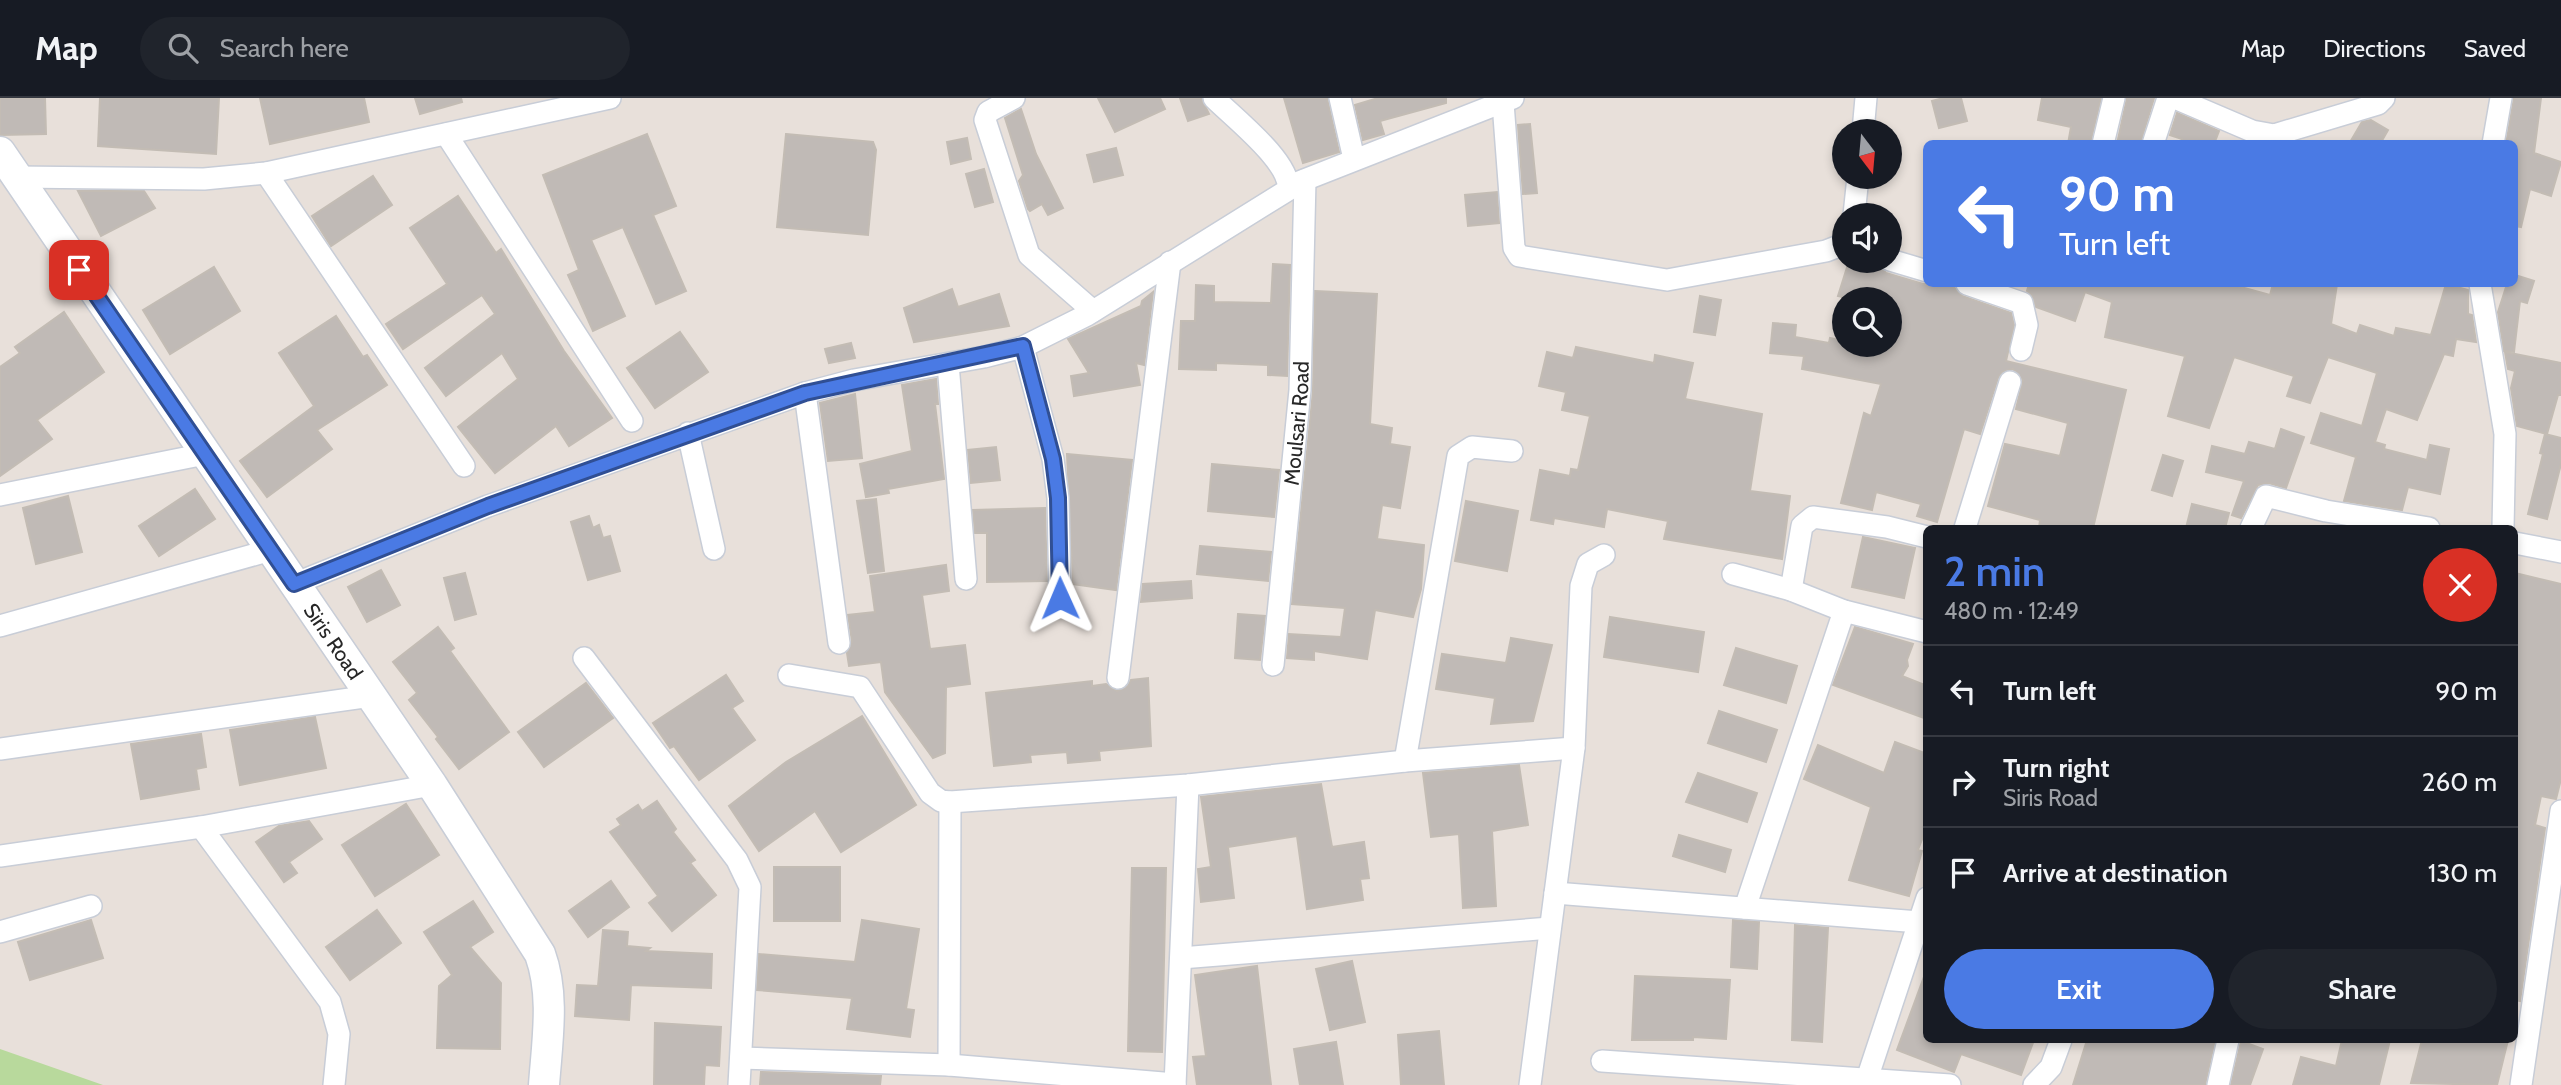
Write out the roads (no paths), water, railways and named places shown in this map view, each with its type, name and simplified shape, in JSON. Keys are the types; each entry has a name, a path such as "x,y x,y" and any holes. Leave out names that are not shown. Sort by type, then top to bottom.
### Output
{"street":[{"path":"15,177 204,179 266,173 610,98"},
{"path":"1014,98 988,112 985,120 1022,240 1039,266 1093,311"},
{"path":"1214,98 1297,183"},
{"path":"1340,98 1354,159"},
{"path":"1864,119 1866,98"},
{"path":"2105,140 2114,98"},
{"path":"2154,140 2168,98"},
{"path":"2175,98 2242,135 2281,134 2378,104 2384,98"},
{"path":"2494,140 2501,98"},
{"path":"294,584 488,506 805,393 853,380 948,364 1023,346 1093,311 1284,194 1297,183 1508,101 1514,248 1519,256 1653,279 1679,279 1832,249"},
{"path":"446,134 632,421"},
{"name":"Siris Road","path":"0,152 432,785 540,954 548,984 549,1024 544,1085"},
{"path":"266,173 464,466"},
{"name":"Moulsari Road","path":"1273,665 1300,390 1297,183"},
{"path":"1118,678 1170,262"},
{"path":"1902,264 1923,270"},
{"path":"1976,287 2022,303 2027,319 2021,350"},
{"path":"2480,287 2505,434 2502,525"},
{"path":"1023,346 1053,459 1058,498 1060,598"},
{"path":"948,364 966,579"},
{"path":"1966,525 2010,382"},
{"path":"805,393 839,643"},
{"path":"688,433 714,549"},
{"path":"1405,761 1458,456 1472,447 1512,451"},
{"path":"0,495 205,454"},
{"path":"2252,525 2266,495 2326,510 2413,525"},
{"path":"1791,590 1802,526 1813,517 1887,527 1923,536"},
{"path":"2518,544 2561,552"},
{"path":"0,626 271,550"},
{"path":"1530,1085 1574,748 1581,586 1588,564 1604,555"},
{"path":"1733,575 1791,590 1844,611 1923,631"},
{"path":"1745,908 1844,611"},
{"path":"584,658 737,860 750,887 738,1085"},
{"path":"789,675 860,687 930,793 941,801 950,802 1188,785 1405,761 1574,748"},
{"path":"0,749 371,696"},
{"path":"0,856 201,827 432,785"},
{"path":"741,1058 949,1065 1175,1085 1188,785"},
{"path":"949,1065 950,802"},
{"path":"2521,1085 2561,811"},
{"path":"201,827 330,1002 337,1018 339,1034 334,1085"},
{"path":"1555,892 1919,922"},
{"path":"0,932 91,905"},
{"path":"1867,1082 1923,910"},
{"path":"1181,958 1550,928"},
{"path":"2034,1085 2052,1067 2060,1043"},
{"path":"2218,1085 2227,1043"},
{"path":"1602,1061 1867,1082 1950,1085"}]}
